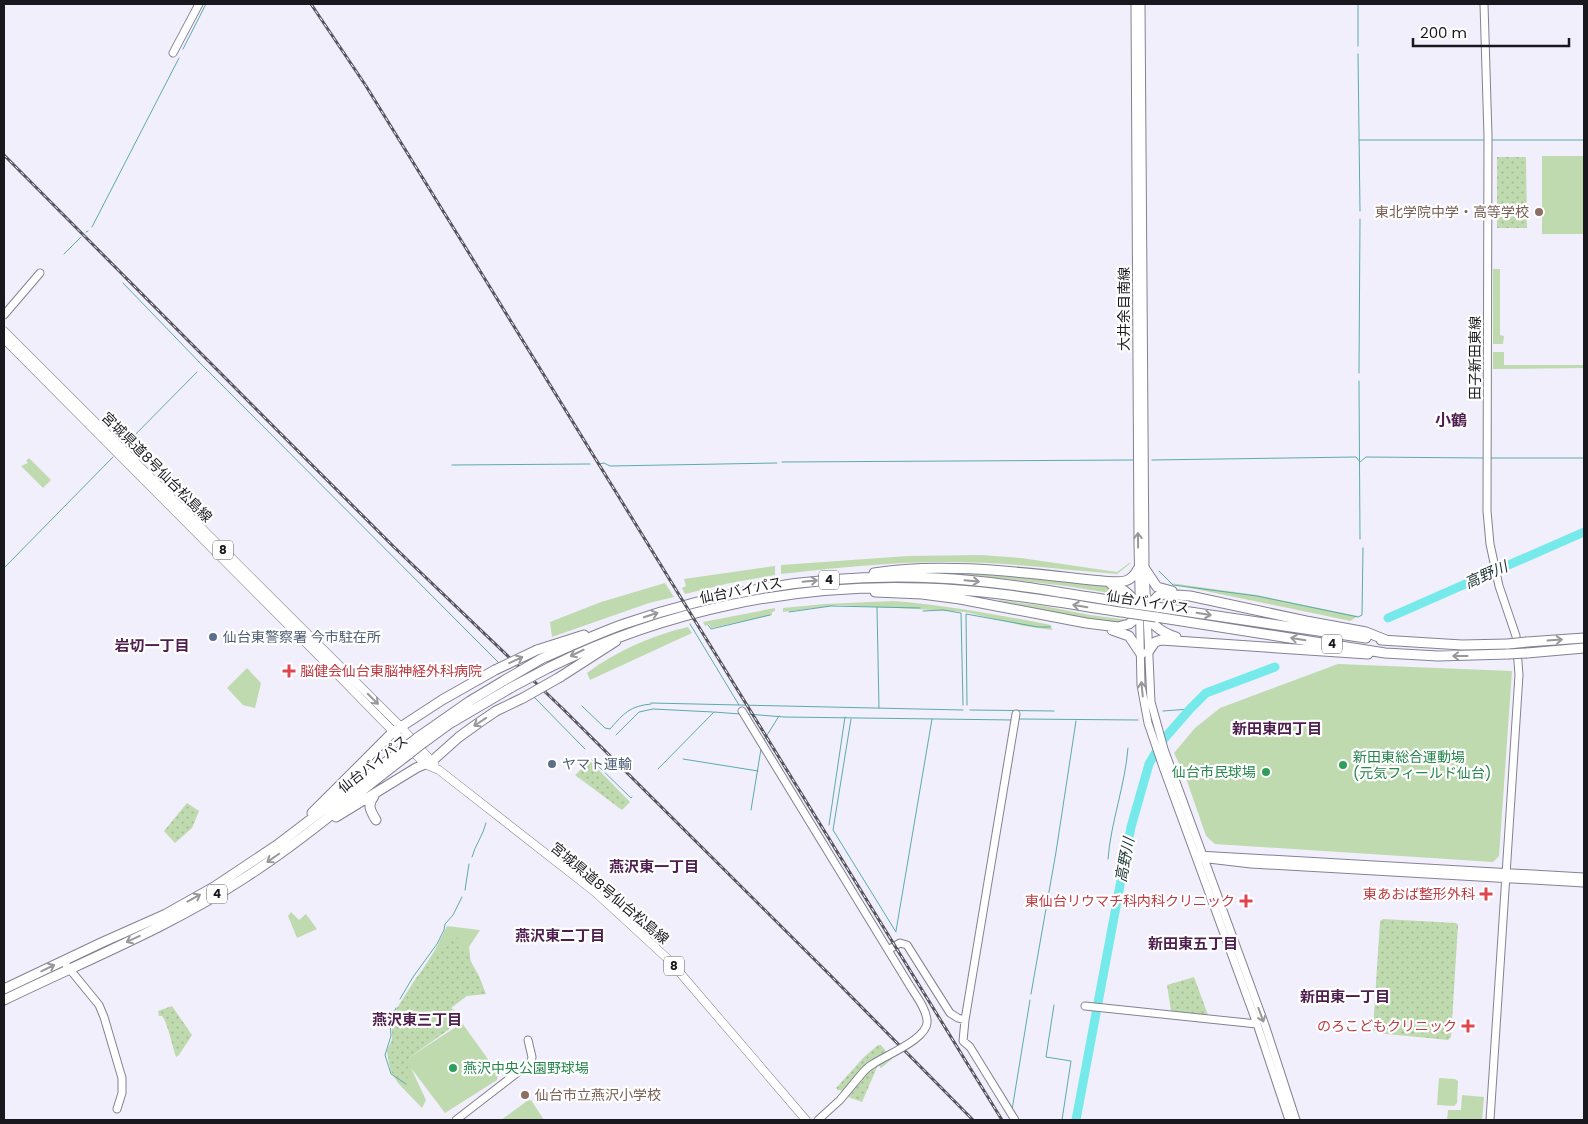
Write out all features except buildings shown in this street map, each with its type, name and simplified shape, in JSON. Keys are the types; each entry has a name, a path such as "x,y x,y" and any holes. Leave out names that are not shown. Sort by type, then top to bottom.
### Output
{"highway":[{"path":"849,578 888,571 942,569 978,570 1104,581 1130,580 1142,569 1158,587 1306,622 1366,632 1386,640"},
{"name":"仙台バイパス","path":"4,989 166,914 244,868 420,741 470,701 505,680 539,655 623,624 702,601 767,587 849,578 930,578 974,581 1263,624 1386,640 1462,645 1508,644 1584,638"},
{"path":"1104,581 1119,586 1126,591 1162,632 1187,641"},
{"name":"仙台バイパス","path":"420,741 512,687 586,649 675,618 735,603 787,594 850,589 925,588 974,591 1128,613 1145,612 1385,653 1438,656 1527,653 1584,648"},
{"path":"850,589 888,594 922,594 960,599 1086,623 1118,627 1129,624 1145,612 1158,596 1164,594 1190,596"},
{"path":"1086,623 1129,636 1144,653 1155,642 1160,640 1364,654 1385,653"},
{"path":"300,840 428,762 459,736 496,712 560,677 627,634"},
{"path":"295,831 397,729 442,700 495,670 539,655"},
{"name":"仙台バイパス","path":"4,1000 154,928 246,878 300,840 406,751"},
{"path":"353,806 376,820 369,806 370,800 376,794"}],"main road":[{"name":"宮城県道8号仙台松島線","path":"4,331 428,762 595,892 669,960 806,1120"},
{"name":"宮城県道8号仙台松島線","path":"4,340 332,669 397,729"}],"street":[{"path":"172,53 199,4"},
{"name":"大井余目南線","path":"1135,4 1142,569"},
{"path":"1141,4 1142,569 1145,612 1141,685 1144,709 1159,757 1265,1025 1296,1120"},
{"name":"田子新田東線","path":"1484,4 1488,144 1487,511 1490,544 1499,586 1516,636 1519,675 1490,1120"},
{"path":"4,316 40,273"},
{"path":"1144,653 1151,702 1158,730 1289,1120"},
{"path":"743,712 910,986 925,1012 928,1022 925,1031 914,1040 870,1065 840,1100 818,1120"},
{"path":"1015,717 963,1041 970,1047 1015,1120"},
{"path":"1200,857 1505,875 1584,877"},
{"path":"1505,875 1584,883"},
{"path":"888,950 900,944 907,945 950,1013 965,1020"},
{"path":"63,961 99,1005 104,1017 122,1078 122,1092 117,1109"},
{"path":"1086,1006 1257,1024"},
{"path":"456,1120 531,1062 532,1056 528,1040"}],"green space":[{"path":"1542,156 1584,156 1584,234 1542,234"},
{"path":"1497,157 1526,157 1527,228 1497,228"},
{"path":"1493,269 1500,269 1500,335 1504,336 1503,344 1493,344"},
{"path":"1493,352 1504,352 1504,365 1584,365 1584,368 1493,369"},
{"path":"29,458 51,480 43,488 21,466 28,463 26,461"},
{"path":"981,555 1021,558 1117,572 1131,563 1117,574 1010,564 925,562 781,574 781,565 908,556"},
{"path":"775,566 775,575 685,594 682,588 686,586 684,579"},
{"path":"953,573 1059,579 1117,588 1128,596 1066,586"},
{"path":"665,583 674,597 649,603 552,637 550,622 601,602"},
{"path":"1170,583 1256,595 1358,616 1350,621"},
{"path":"999,600 1129,620 1114,625 1001,603"},
{"path":"893,601 953,608 1051,625 1052,630 1024,626 965,612 838,605 783,612 783,608"},
{"path":"775,608 772,615 711,628 709,624 705,626 703,622"},
{"path":"688,627 692,633 590,680 587,673 622,651 648,639"},
{"name":"新田東総合運動場 (元気フィールド仙台)","path":"1338,664 1512,671 1499,856 1493,862 1215,844 1206,836 1186,778 1174,753 1195,728 1220,708"},
{"path":"247,668 261,683 255,708 243,705 227,688"},
{"path":"590,761 630,802 622,810 575,775"},
{"path":"187,803 199,811 192,828 175,843 164,831"},
{"path":"291,912 299,920 306,914 317,929 297,938 288,916"},
{"path":"1383,919 1456,923 1458,925 1451,1037 1448,1040 1376,1033 1373,1029 1380,921"},
{"path":"447,926 480,930 469,947 471,965 420,1001 408,1063 410,1057 462,1023 498,1073 497,1080 445,1113 411,1068 426,1100 422,1108 398,1083 391,1072 387,1051 392,1040 393,1015 435,950"},
{"path":"456,935 479,976 486,994 467,996 451,1008 461,1021 410,1057 407,1084 392,1073 389,1064 387,1051 392,1040 392,1016 416,978 447,941"},
{"path":"1194,977 1208,1015 1171,1011 1167,985"},
{"path":"172,1006 192,1035 176,1057 166,1023 162,1016 159,1016 158,1011"},
{"path":"878,1045 881,1045 892,1059 881,1068 878,1065 862,1102 848,1097 869,1071 844,1091 838,1090 836,1088 864,1057"},
{"path":"1439,1078 1455,1079 1458,1081 1457,1103 1454,1106 1437,1105"},
{"path":"1462,1095 1484,1097 1482,1120 1447,1120 1448,1110 1461,1110"},
{"path":"531,1100 544,1120 501,1120 527,1101"}],"waterway":[{"path":"183,49 206,4"},
{"path":"1358,4 1358,46"},
{"path":"1358,54 1360,211"},
{"path":"92,227 179,58"},
{"path":"1359,140 1485,140"},
{"path":"1492,140 1584,140"},
{"path":"1359,373 1360,219"},
{"path":"64,254 81,237"},
{"path":"123,283 203,366 499,663"},
{"path":"125,445 197,372"},
{"path":"1359,381 1360,539"},
{"path":"4,568 113,457"},
{"path":"1152,460 1356,457 1360,462 1366,457 1484,458"},
{"path":"1491,458 1584,458"},
{"path":"782,462 1133,460"},
{"path":"599,464 604,463 610,466 777,463"},
{"path":"452,465 590,464"},
{"name":"高野川","path":"1388,618 1584,532"},
{"path":"1159,571 1173,585 1257,596 1358,617 1362,615 1363,548"},
{"path":"789,612 831,606 920,608"},
{"path":"877,607 879,708"},
{"path":"923,611 943,610 961,613 963,705"},
{"path":"967,705 966,614 1038,627 1050,627"},
{"path":"708,625 711,629 770,615"},
{"path":"651,703 739,705 690,624"},
{"name":"高野川","path":"1076,1120 1131,827 1149,764 1163,740 1206,693 1275,667"},
{"path":"534,697 585,749"},
{"path":"582,706 605,728 610,729 628,711 638,706 651,704"},
{"path":"739,705 963,710"},
{"path":"616,735 639,712 653,709 713,712"},
{"path":"1163,711 1190,709"},
{"path":"970,710 1054,711"},
{"path":"658,769 714,712 740,714"},
{"path":"747,714 784,717 1013,720"},
{"path":"764,740 779,716"},
{"path":"829,825 845,717"},
{"path":"851,719 833,830 896,932"},
{"path":"896,931 932,719"},
{"path":"1019,719 1138,720"},
{"path":"1031,994 1056,852 1076,721"},
{"path":"1010,773 1017,725"},
{"path":"1108,859 1128,748"},
{"path":"751,810 761,749"},
{"path":"683,759 758,771"},
{"path":"592,760 632,797"},
{"path":"472,857 486,823"},
{"path":"465,890 469,864"},
{"path":"400,999 437,944 445,924 453,915 462,897"},
{"path":"1012,1110 1030,1000"},
{"path":"1054,1005 1046,1057 1071,1061 1062,1120"},
{"path":"396,1008 390,1020 391,1036 385,1055 391,1074 406,1084"}],"railway":[{"path":"311,4 366,86 1002,1120"},
{"path":"4,155 394,547 563,709 973,1120"}],"place":[{"name":"東北学院中学・高等学校","path":"1539,212"},
{"name":"仙台東警察署 今市駐在所","path":"213,637"},
{"name":"脳健会仙台東脳神経外科病院","path":"289,671"},
{"name":"ヤマト運輸","path":"552,764"},
{"name":"新田東総合運動場 (元気フィールド仙台)","path":"1343,765"},
{"name":"仙台市民球場","path":"1266,772"},
{"name":"東あおば整形外科","path":"1486,894"},
{"name":"東仙台リウマチ科内科クリニック","path":"1246,901"},
{"name":"のろこどもクリニック","path":"1468,1026"},
{"name":"燕沢中央公園野球場","path":"453,1068"},
{"name":"仙台市立燕沢小学校","path":"525,1095"}],"district":[{"name":"小鶴","path":"1451,420"},
{"name":"岩切一丁目","path":"152,646"},
{"name":"新田東四丁目","path":"1277,729"},
{"name":"燕沢東一丁目","path":"654,867"},
{"name":"燕沢東二丁目","path":"560,936"},
{"name":"新田東五丁目","path":"1193,944"},
{"name":"新田東一丁目","path":"1345,997"},
{"name":"燕沢東三丁目","path":"417,1020"}]}
